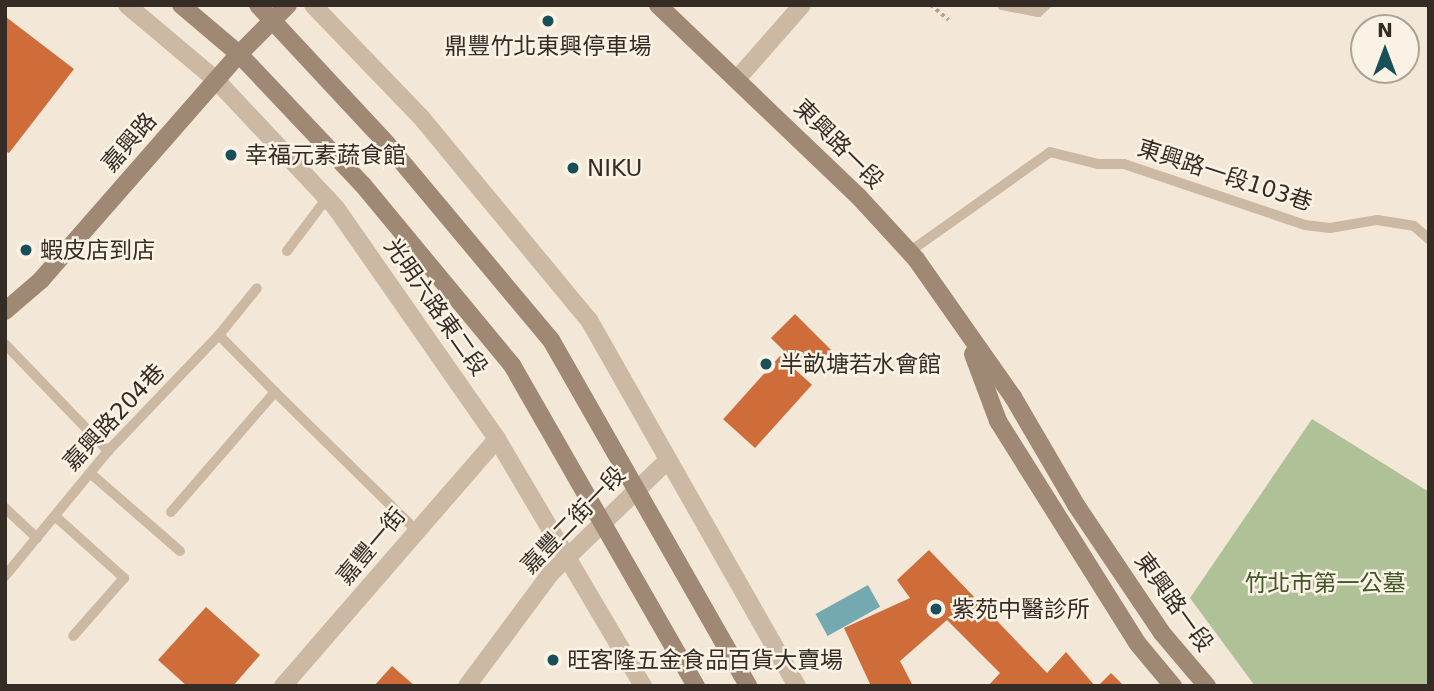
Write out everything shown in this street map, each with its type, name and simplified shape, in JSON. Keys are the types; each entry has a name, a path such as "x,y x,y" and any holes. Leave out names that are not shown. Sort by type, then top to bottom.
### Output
{"street":[{"name":"光明六路東二段","path":"127,5 216,80 327,198 497,439 643,686"},
{"name":"光明六路東二段","path":"181,5 239,54 363,185 512,365 696,686"},
{"path":"258,5 275,19 551,340 748,686"},
{"name":"嘉興路","path":"5,311 41,280 239,54 288,5"},
{"path":"313,5 420,116 589,320 797,686"},
{"name":"東興路一段","path":"658,5 737,79 909,252 1013,397 1076,505 1162,633 1207,686"},
{"path":"737,79 802,5"},
{"name":"東興路一段","path":"966,335 998,421 1138,644 1173,686"},
{"name":"嘉豐一街","path":"283,686 497,439"},
{"name":"嘉豐二街一段","path":"467,686 551,573 668,460"}],"lane":[{"path":"1002,5 1038,12 1046,5"},
{"name":"東興路一段103巷","path":"909,252 1050,152 1098,164 1124,164 1305,225 1331,228 1377,220 1414,226 1429,239"},
{"path":"287,251 327,198"},
{"name":"嘉興路204巷","path":"5,576 108,451 219,335 257,288"},
{"path":"219,335 416,530"},
{"path":"5,344 108,451"},
{"path":"171,512 275,391"},
{"path":"90,472 180,551"},
{"path":"5,508 37,538"},
{"path":"55,516 124,578 73,636"}],"path":[{"path":"931,5 949,20"}],"green space":[{"name":"竹北市第一公墓","path":"1312,419 1429,492 1429,686 1255,686 1190,598"}],"water":[{"path":"868,585 880,607 828,636 816,614"}],"building":[{"path":"6,17 74,69 9,153 5,151"},
{"path":"795,314 831,350 807,374 771,338"},
{"path":"780,356 812,385 755,448 723,419"},
{"name":"紫苑中醫診所","path":"929,550 1047,673 1066,652 1095,686 988,686 1000,673 947,620 900,661 913,686 871,686 844,628 910,598 897,580"},
{"path":"206,607 260,655 233,686 187,686 158,660"},
{"path":"392,666 415,686 374,686"},
{"name":"紫苑中醫診所","path":"1111,673 1124,686 1098,686"}],"place":[{"name":"鼎豐竹北東興停車場","path":"548,21"},
{"name":"幸福元素蔬食館","path":"231,155"},
{"name":"NIKU","path":"573,168"},
{"name":"蝦皮店到店","path":"26,250"},
{"name":"半畝塘若水會館","path":"766,364"},
{"name":"紫苑中醫診所","path":"936,609"},
{"name":"旺客隆五金食品百貨大賣場","path":"553,660"}]}
